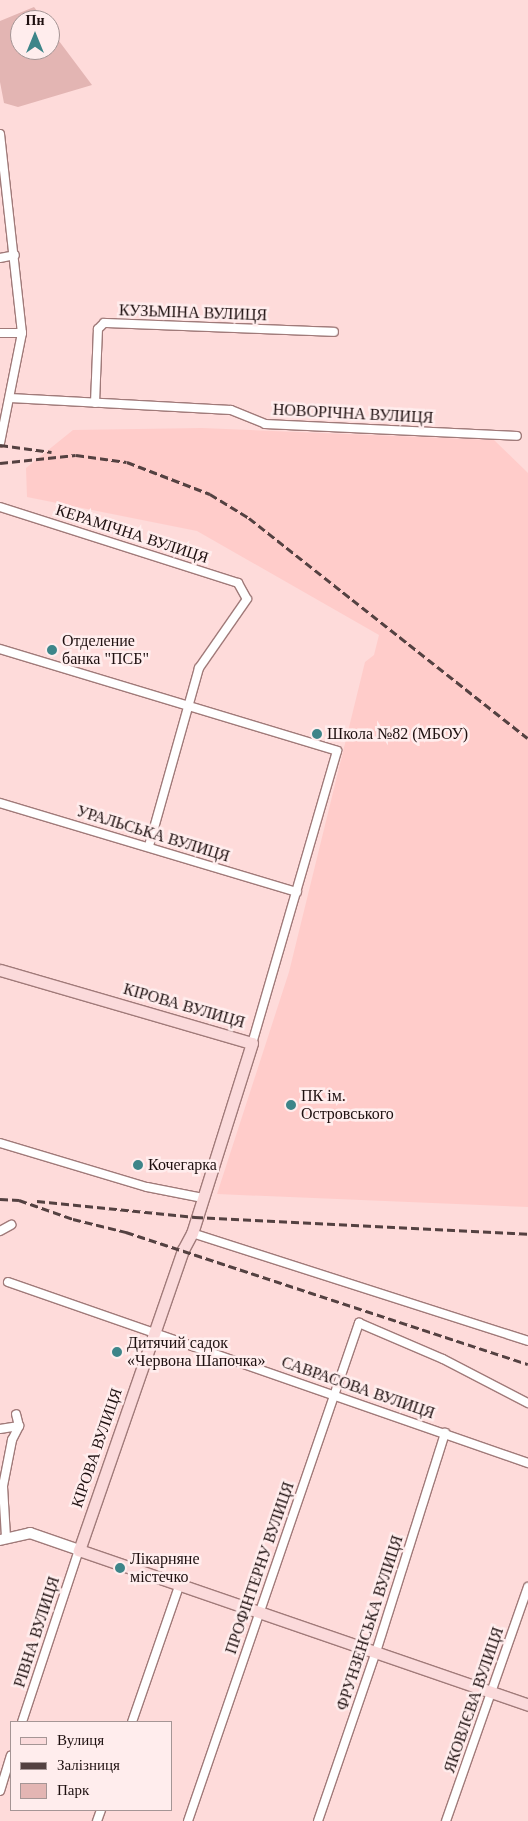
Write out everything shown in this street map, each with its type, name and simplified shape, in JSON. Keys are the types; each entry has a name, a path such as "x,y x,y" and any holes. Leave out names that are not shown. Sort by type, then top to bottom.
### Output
{"main road":[{"name":"КІРОВА ВУЛИЦЯ","path":"0,970 252,1043 192,1233 155,1332 79,1550"},
{"path":"79,1550 493,1691 528,1705"}],"street":[{"path":"0,134 3,181 15,254 22,334 0,442"},
{"path":"0,258 15,254"},
{"name":"КУЗЬМІНА ВУЛИЦЯ","path":"95,402 98,329 104,323 334,332"},
{"path":"0,333 22,334"},
{"name":"НОВОРІЧНА ВУЛИЦЯ","path":"10,398 231,410 265,424 517,436"},
{"name":"КЕРАМІЧНА ВУЛИЦЯ","path":"0,507 238,583 247,599 200,668 189,706"},
{"path":"0,650 337,751 252,1043"},
{"path":"149,846 189,706"},
{"name":"УРАЛЬСЬКА ВУЛИЦЯ","path":"0,803 149,846 297,892"},
{"path":"0,1143 147,1188 203,1198"},
{"path":"0,1231 11,1225"},
{"path":"192,1233 528,1341"},
{"name":"САВРАСОВА ВУЛИЦЯ","path":"8,1282 528,1463"},
{"name":"ПРОФІНТЕРНУ ВУЛИЦЯ","path":"188,1821 358,1324 443,1358 528,1404"},
{"path":"16,1414 19,1426 12,1440 3,1486 3,1538 30,1533 79,1550"},
{"path":"0,1429 19,1426"},
{"name":"ФРУНЗЕНСЬКА ВУЛИЦЯ","path":"318,1821 376,1652 445,1434"},
{"name":"РІВНА ВУЛИЦЯ","path":"22,1721 79,1550"},
{"path":"132,1721 180,1583"},
{"name":"ЯКОВЛЄВА ВУЛИЦЯ","path":"446,1821 528,1587"},
{"path":"0,1790 10,1759"}],"shaded area":[{"path":"202,428 494,440 528,473 528,1207 217,1194 289,972 365,662 374,655 379,635 197,531 27,497 26,468 73,430"}],"green space":[{"path":"10,17 10,60 60,60 60,42 92,85 18,107 4,103 0,82 0,21"}],"railway":[{"path":"0,445 52,452"},
{"path":"0,463 76,455 127,462 210,494 249,518 528,738"},
{"path":"0,1199 19,1200 73,1219 126,1232 528,1364"},
{"path":"37,1201 195,1217 528,1234"}],"place":[{"name":"Отделение банка \"ПСБ\"","path":"52,650"},
{"name":"Школа №82 (МБОУ)","path":"317,734"},
{"name":"ПК ім. Островського","path":"291,1105"},
{"name":"Кочегарка","path":"138,1165"},
{"name":"Дитячий садок «Червона Шапочка»","path":"117,1352"},
{"name":"Лікарняне містечко","path":"120,1568"}]}
